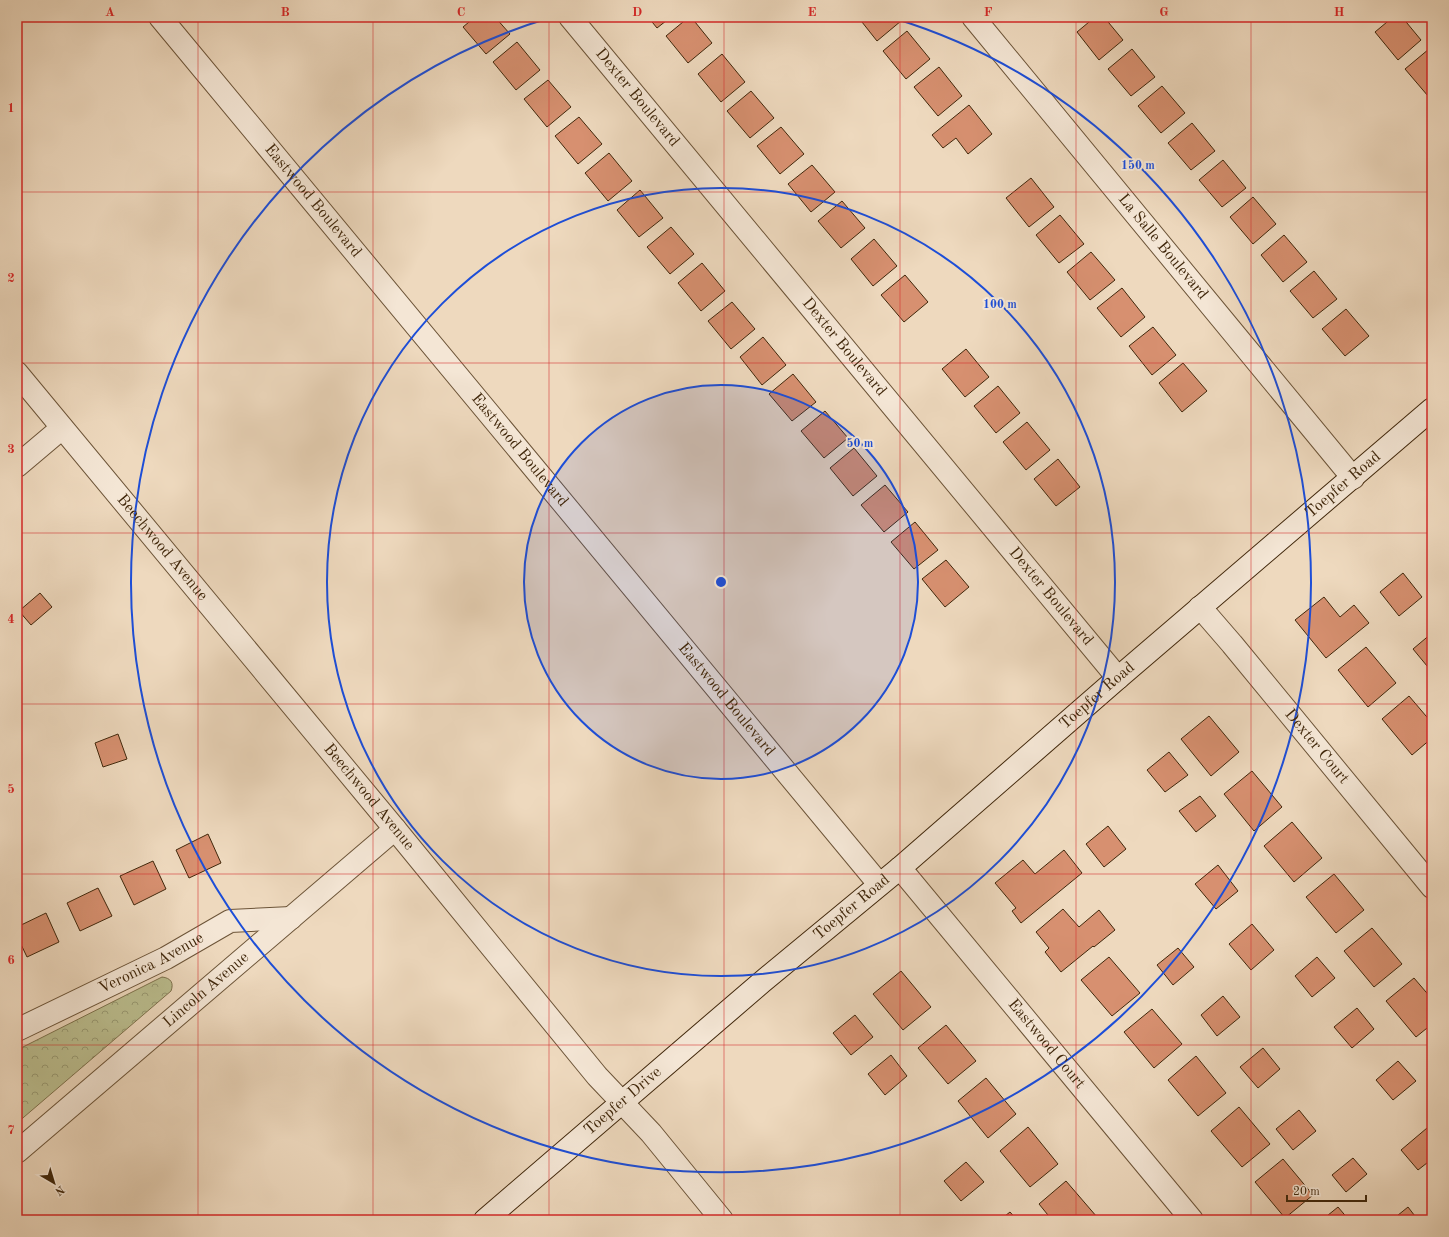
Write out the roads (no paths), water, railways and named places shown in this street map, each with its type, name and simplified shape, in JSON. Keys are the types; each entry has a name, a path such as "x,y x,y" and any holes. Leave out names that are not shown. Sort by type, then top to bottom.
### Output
{"street":[{"name":"Eastwood Boulevard","path":"160,17 879,884"},
{"name":"Dexter Boulevard","path":"570,17 1118,678"},
{"name":"La Salle Boulevard","path":"973,17 1353,478"},
{"name":"Beechwood Avenue","path":"17,373 395,829 592,1070 650,1133 722,1220"},
{"name":"Toepfer Road","path":"762,982 900,868 1200,607 1432,409"},
{"path":"17,466 62,428"},
{"name":"Dexter Court","path":"1200,607 1432,887"},
{"name":"Lincoln Avenue","path":"17,1152 395,829"},
{"name":"Eastwood Court","path":"900,868 1192,1220"},
{"name":"Veronica Avenue","path":"17,1030 166,958 230,922 291,918"},
{"name":"Toepfer Drive","path":"485,1220 762,982"}]}
